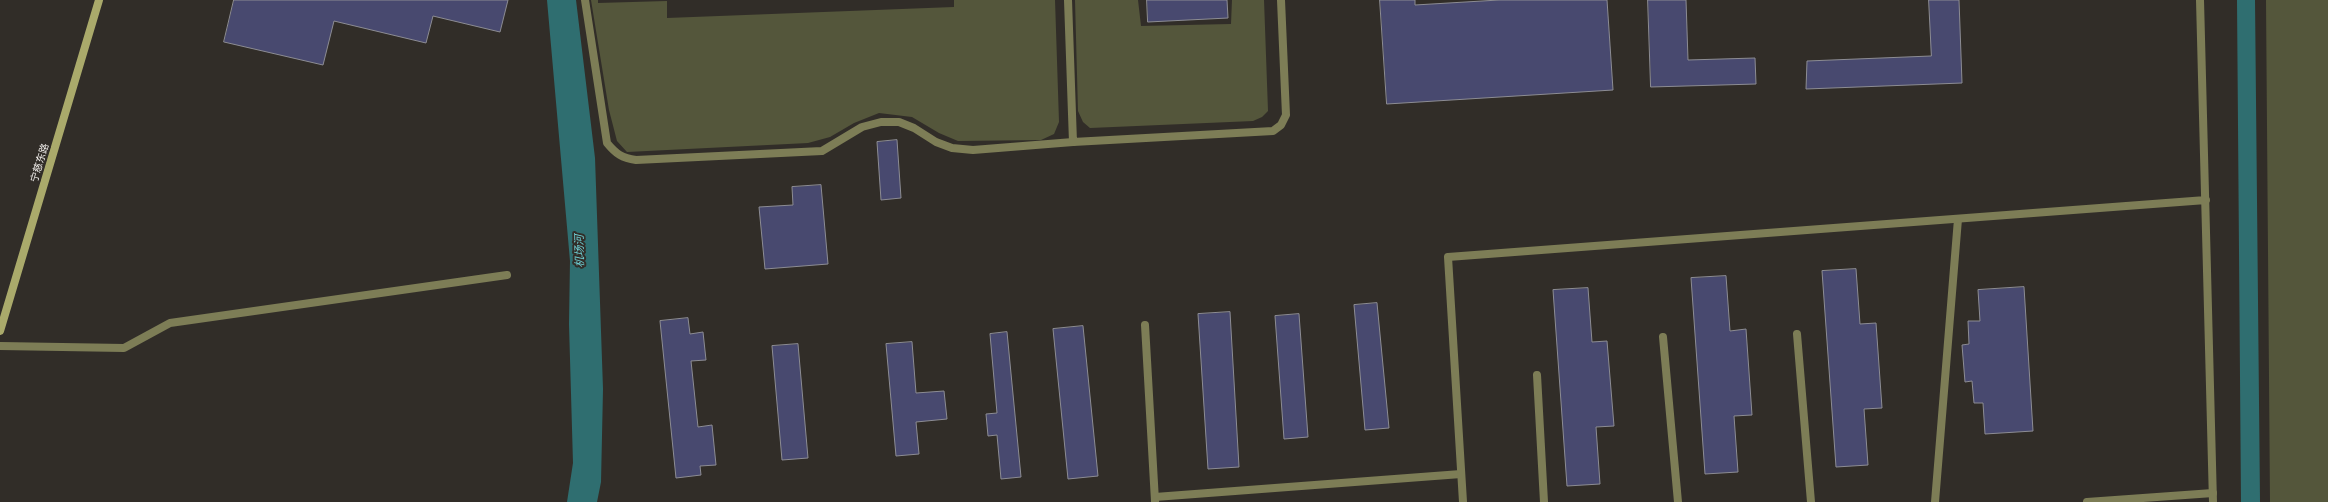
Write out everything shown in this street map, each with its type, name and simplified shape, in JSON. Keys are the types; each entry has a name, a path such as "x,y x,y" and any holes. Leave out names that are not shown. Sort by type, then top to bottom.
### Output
{"main road":[{"name":"宁慈东路","path":"0,331 99,0"}],"street":[{"path":"585,0 608,143 616,154 625,158 636,160 822,151 862,127 881,122 899,122 914,128 936,142 952,148 973,150 1073,142 1273,131 1281,125 1286,115 1281,0"},
{"path":"1068,0 1073,142"},
{"path":"2200,0 2213,502"},
{"path":"1463,502 1448,257 2206,200"},
{"path":"1935,502 1958,219"},
{"path":"0,346 124,348 170,324 506,275"},
{"path":"1145,325 1155,500 1461,474"},
{"path":"1797,334 1810,502"},
{"path":"1663,337 1678,502"},
{"path":"1537,375 1544,502"},
{"path":"2087,502 2213,493"}],"green space":[{"path":"591,0 598,0 598,3 667,1 667,18 954,7 954,0 1055,0 1059,122 1054,134 1041,140 958,141 939,133 912,117 879,113 854,123 830,137 808,143 627,152 617,141 609,110"},
{"path":"1075,0 1138,0 1141,26 1231,24 1232,0 1264,0 1268,111 1262,117 1253,121 1090,128 1083,122 1078,111"},
{"path":"2266,0 2328,0 2328,502 2270,502"}],"water":[{"name":"机场河","path":"547,0 576,0 595,158 603,389 601,482 597,502 567,502 573,463 569,324 570,261"},
{"path":"2237,0 2255,0 2260,502 2241,502"}],"building":[{"path":"234,0 508,0 500,32 433,16 426,43 334,21 323,65 224,42"},
{"path":"1147,0 1227,0 1228,18 1148,22"},
{"path":"1380,0 1415,0 1415,5 1499,0 1607,0 1613,90 1387,104"},
{"path":"1648,0 1686,0 1688,60 1755,58 1756,84 1651,87"},
{"path":"1929,0 1959,0 1962,83 1806,89 1807,61 1931,56"},
{"path":"897,140 901,198 881,200 877,142"},
{"path":"821,185 828,264 765,269 759,207 793,205 792,187"},
{"path":"1856,269 1860,324 1876,323 1882,408 1864,409 1868,465 1836,467 1822,271"},
{"path":"1726,276 1730,331 1746,329 1752,415 1734,416 1738,472 1705,474 1691,278"},
{"path":"2024,287 2033,431 1985,434 1983,403 1974,403 1972,381 1965,382 1962,345 1969,344 1968,321 1980,321 1978,290"},
{"path":"1588,288 1592,342 1607,341 1614,426 1596,427 1600,484 1567,486 1553,290"},
{"path":"1377,303 1389,428 1365,430 1354,305"},
{"path":"1230,312 1239,467 1208,469 1198,314"},
{"path":"1299,314 1308,437 1284,439 1275,316"},
{"path":"688,318 690,334 703,332 706,360 691,361 698,427 712,425 716,465 700,466 701,475 676,478 660,321"},
{"path":"1083,326 1098,476 1068,479 1053,329"},
{"path":"1007,332 1021,477 1001,479 997,435 988,436 986,414 997,413 990,334"},
{"path":"912,342 916,393 944,391 947,419 916,422 919,454 896,456 886,344"},
{"path":"798,344 808,458 782,460 772,346"}]}
